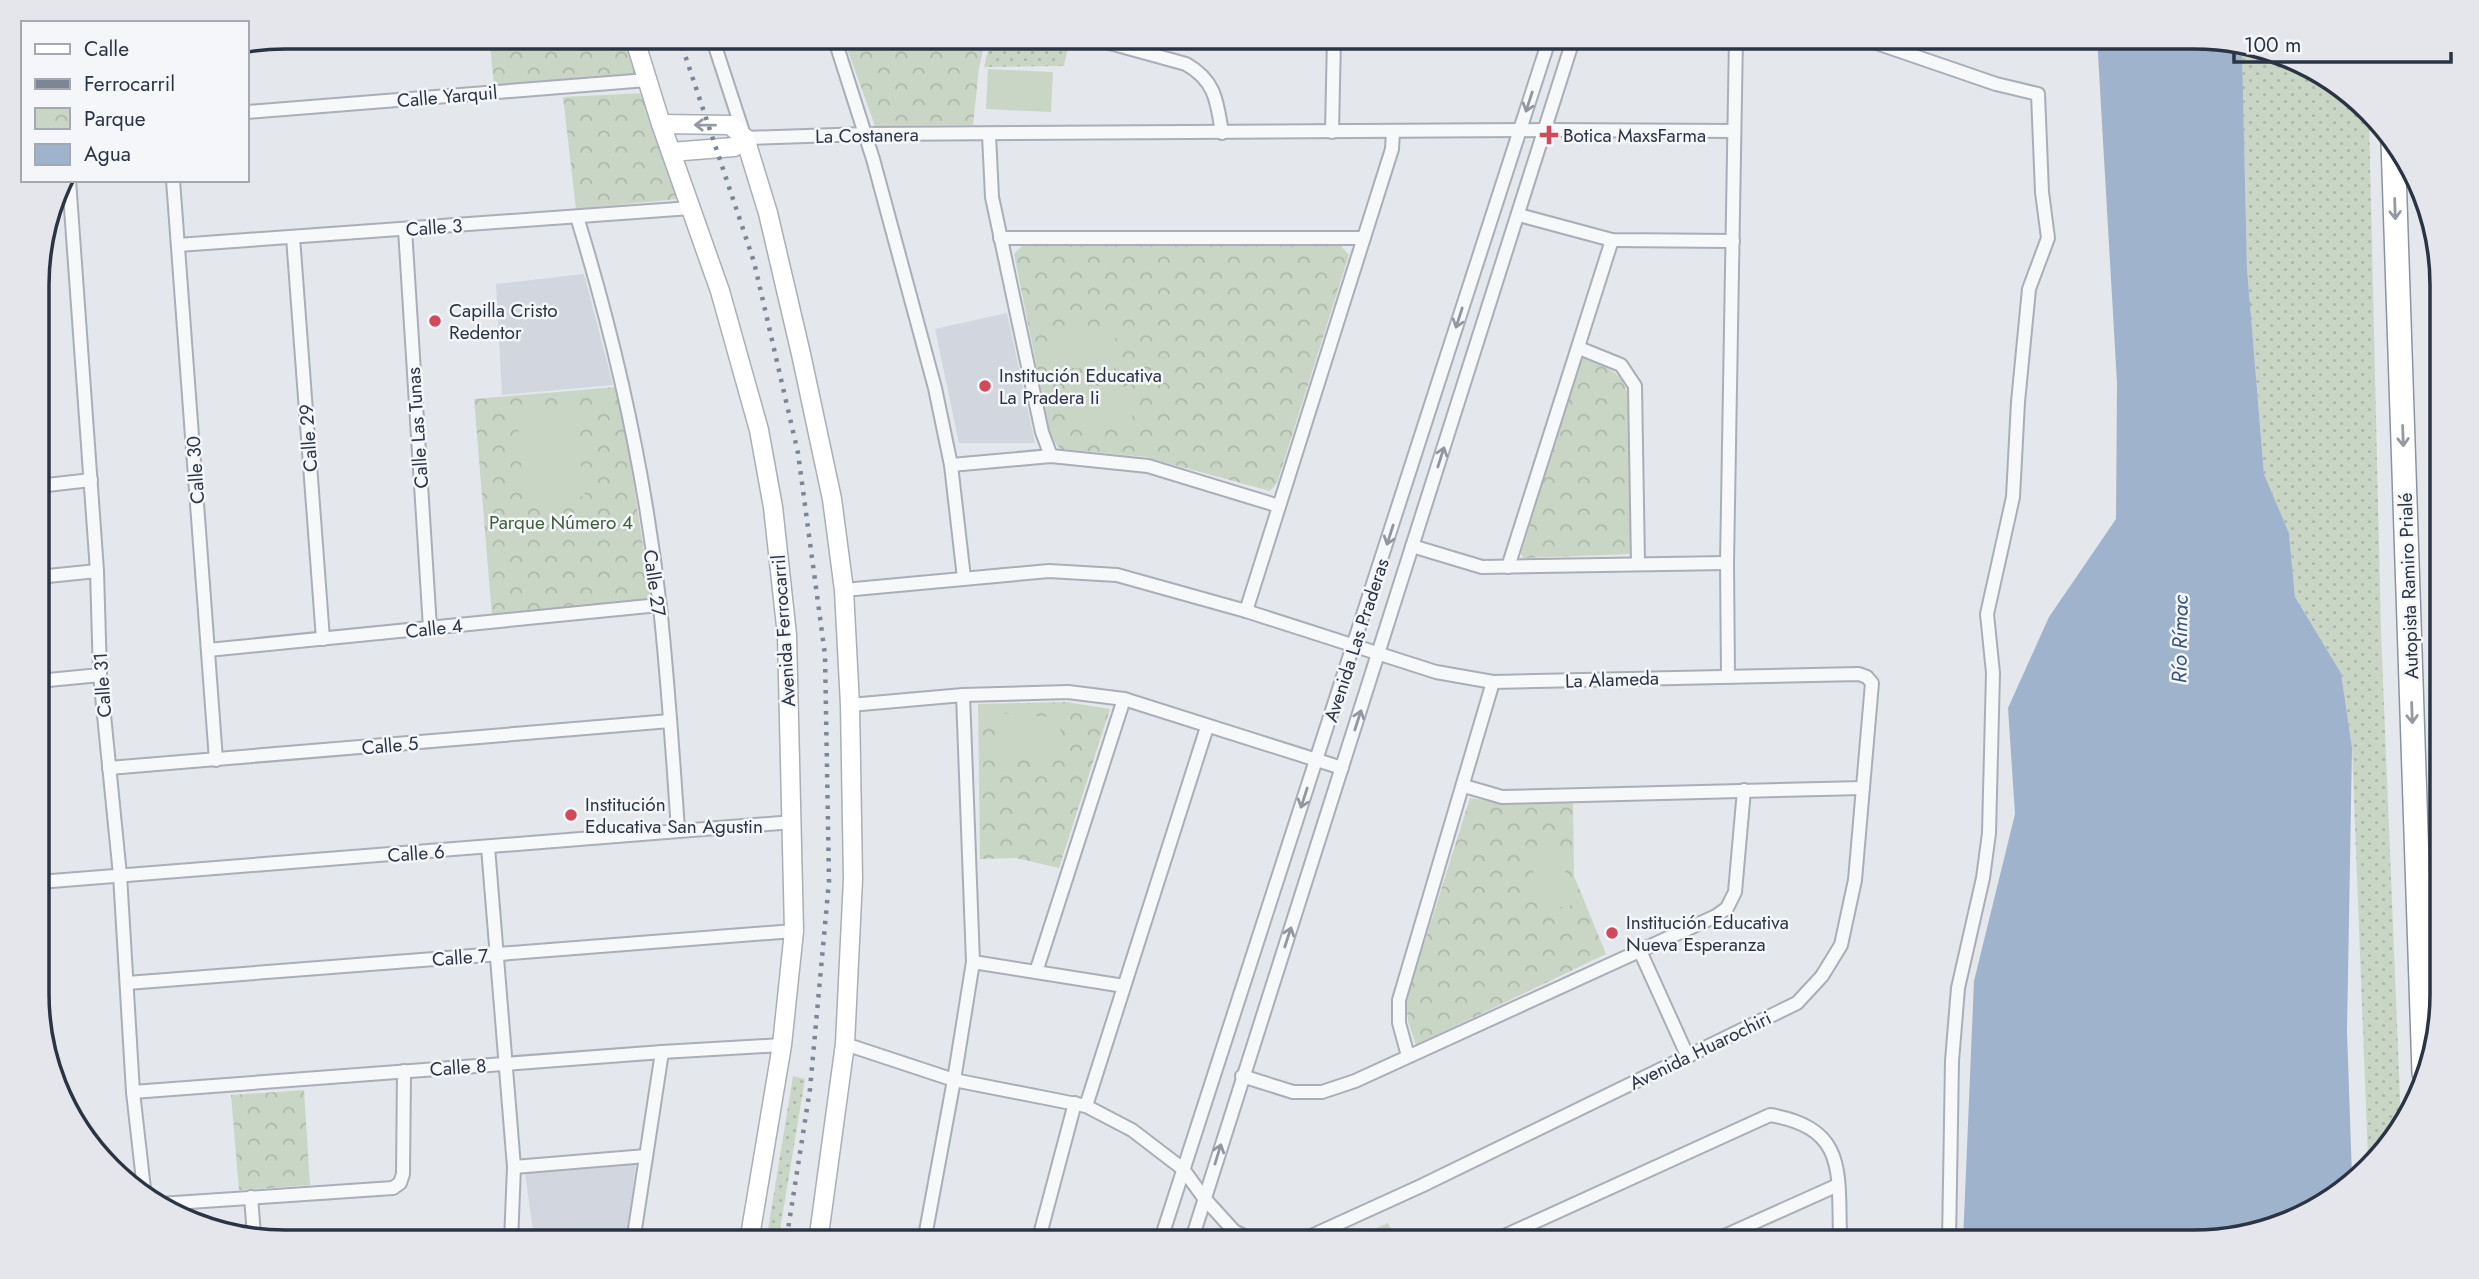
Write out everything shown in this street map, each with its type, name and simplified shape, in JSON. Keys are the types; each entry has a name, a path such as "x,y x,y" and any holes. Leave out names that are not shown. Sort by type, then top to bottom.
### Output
{"highway":[{"name":"Autopista Ramiro Prialé","path":"2394,160 2423,1047"}],"street":[{"path":"1332,132 1334,49"},
{"name":"Avenida Las Praderas","path":"1164,1230 1546,49"},
{"name":"Avenida Las Praderas","path":"1195,1230 1570,49"},
{"path":"1728,676 1727,563 1736,49"},
{"path":"1894,49 1996,84 2038,94 2042,192 2048,238 2029,289 2018,402 2013,497 1987,614 1993,673 1989,833 1983,878 1958,988 1952,1061 1949,1229"},
{"name":"Avenida Ferrocarril","path":"638,50 720,292 759,430 773,507 787,635 794,931 782,1045 751,1230"},
{"path":"716,50 768,213 832,499 844,590 850,705 853,878 845,1044 820,1230"},
{"path":"838,50 866,134 935,388 951,465 964,578"},
{"path":"1134,50 1186,64 1198,71 1209,82 1217,103 1222,133"},
{"name":"Calle Yarquil","path":"248,112 647,80"},
{"name":"La Costanera","path":"661,124 730,125 745,138"},
{"path":"1246,611 1392,149 1393,131"},
{"name":"La Costanera","path":"671,152 734,147 745,138 866,134 1734,131"},
{"path":"989,135 992,197 1042,432 1051,456"},
{"name":"Calle 30","path":"173,182 216,760"},
{"name":"Calle 31","path":"70,189 97,570 100,674 120,875 133,1092 143,1182"},
{"name":"Calle 3","path":"178,245 691,208"},
{"path":"1519,215 1612,240 1733,241"},
{"name":"Calle 27","path":"577,217 599,289 634,444 659,605 678,830"},
{"name":"Calle Las Tunas","path":"404,229 430,628"},
{"name":"Calle 29","path":"293,237 323,639"},
{"path":"1000,238 1364,238"},
{"path":"1507,567 1612,240"},
{"path":"1579,348 1620,365 1635,386 1639,563"},
{"path":"951,465 1051,456 1148,466 1279,506"},
{"path":"50,485 91,480"},
{"path":"1412,546 1482,567 1727,563"},
{"path":"50,576 97,570"},
{"name":"La Alameda","path":"844,590 1049,571 1116,575 1246,611 1436,672 1493,682 1859,674 1872,682"},
{"name":"Calle 4","path":"208,650 659,605"},
{"path":"49,680 100,674"},
{"path":"1408,1056 1399,1023 1399,1000 1493,682"},
{"name":"Avenida Huarochiri","path":"1326,1229 1421,1186 1797,1003 1822,976 1841,946 1855,880 1872,682"},
{"path":"850,705 963,695 1068,692 1124,699 1342,768"},
{"path":"926,1230 973,962 963,695"},
{"path":"1036,972 1124,699"},
{"name":"Calle 5","path":"109,768 670,721"},
{"path":"1042,1230 1080,1104 1124,986 1207,727"},
{"path":"1464,786 1502,797 1863,788"},
{"path":"1242,1076 1293,1092 1322,1092 1355,1081 1705,923 1727,908 1735,892 1744,790"},
{"name":"Calle 6","path":"49,880 793,822"},
{"path":"488,847 514,1167 511,1230"},
{"name":"Calle 7","path":"127,983 794,931"},
{"path":"1640,951 1688,1056"},
{"path":"973,962 1124,986"},
{"path":"845,1044 954,1080 1080,1104 1132,1130 1184,1169 1233,1230"},
{"name":"Calle 8","path":"133,1092 782,1045"},
{"path":"635,1230 662,1052"},
{"path":"174,1202 393,1188 400,1183 403,1174 404,1071"},
{"path":"1519,1229 1770,1115 1811,1127 1825,1140 1835,1155 1840,1229"},
{"path":"514,1167 646,1156"},
{"path":"1739,1229 1838,1185"},
{"path":"251,1197 253,1228"}],"shaded area":[{"path":"584,274 613,385 502,395 496,284"},
{"name":"Institución Educativa La Pradera Ii","path":"1007,313 1035,443 959,443 935,329"},
{"path":"636,1164 628,1230 533,1230 525,1173"}],"green space":[{"path":"490,50 632,50 639,74 494,85"},
{"path":"848,50 983,50 973,125 875,126"},
{"path":"988,50 1068,50 1064,66 984,67"},
{"path":"2242,55 2298,73 2350,108 2369,127 2381,633 2400,1107 2368,1153 2352,748 2341,673 2295,597 2289,533 2264,474 2247,268"},
{"path":"988,69 1053,72 1051,112 986,109"},
{"path":"644,93 678,199 576,209 563,97"},
{"path":"1338,243 1349,255 1277,483 1270,491 1145,457 1060,449 1051,437 1014,254 1023,245"},
{"path":"1052,327 1116,329 1114,370 1050,367"},
{"path":"1582,358 1619,376 1630,401 1631,554 1523,558 1521,553"},
{"path":"1069,385 1133,387 1132,428 1067,426"},
{"name":"Parque Número 4","path":"616,387 628,446 651,599 492,616 474,399"},
{"path":"574,406 585,496 527,503 524,500 517,413"},
{"path":"1066,702 1110,709 1059,868 1016,858 980,859 978,704"},
{"path":"995,713 1061,718 1059,755 995,751"},
{"path":"1470,798 1508,804 1573,803 1574,876 1606,954 1416,1045 1408,1021 1406,1001"},
{"path":"1561,848 1572,905 1540,911 1530,853"},
{"path":"793,1076 805,1079 780,1230 768,1230"},
{"path":"304,1090 310,1185 239,1190 231,1095"},
{"path":"1388,1223 1391,1229 1373,1229"}],"water":[{"name":"Río Rímac","path":"2098,49 2194,49 2242,55 2247,268 2264,474 2289,533 2295,597 2341,673 2352,748 2347,1031 2352,1169 2298,1206 2240,1225 2209,1229 1964,1229 1974,981 2015,814 2008,708 2049,617 2116,519 2117,383"}],"railway":[{"path":"683,50 754,262 798,453 825,655 829,881 810,1089 788,1230"}],"place":[{"name":"Botica MaxsFarma","path":"1549,135"},
{"name":"Capilla Cristo Redentor","path":"435,321"},
{"name":"Institución Educativa La Pradera Ii","path":"985,386"},
{"name":"Institución Educativa San Agustin","path":"571,815"},
{"name":"Institución Educativa Nueva Esperanza","path":"1612,933"}]}
